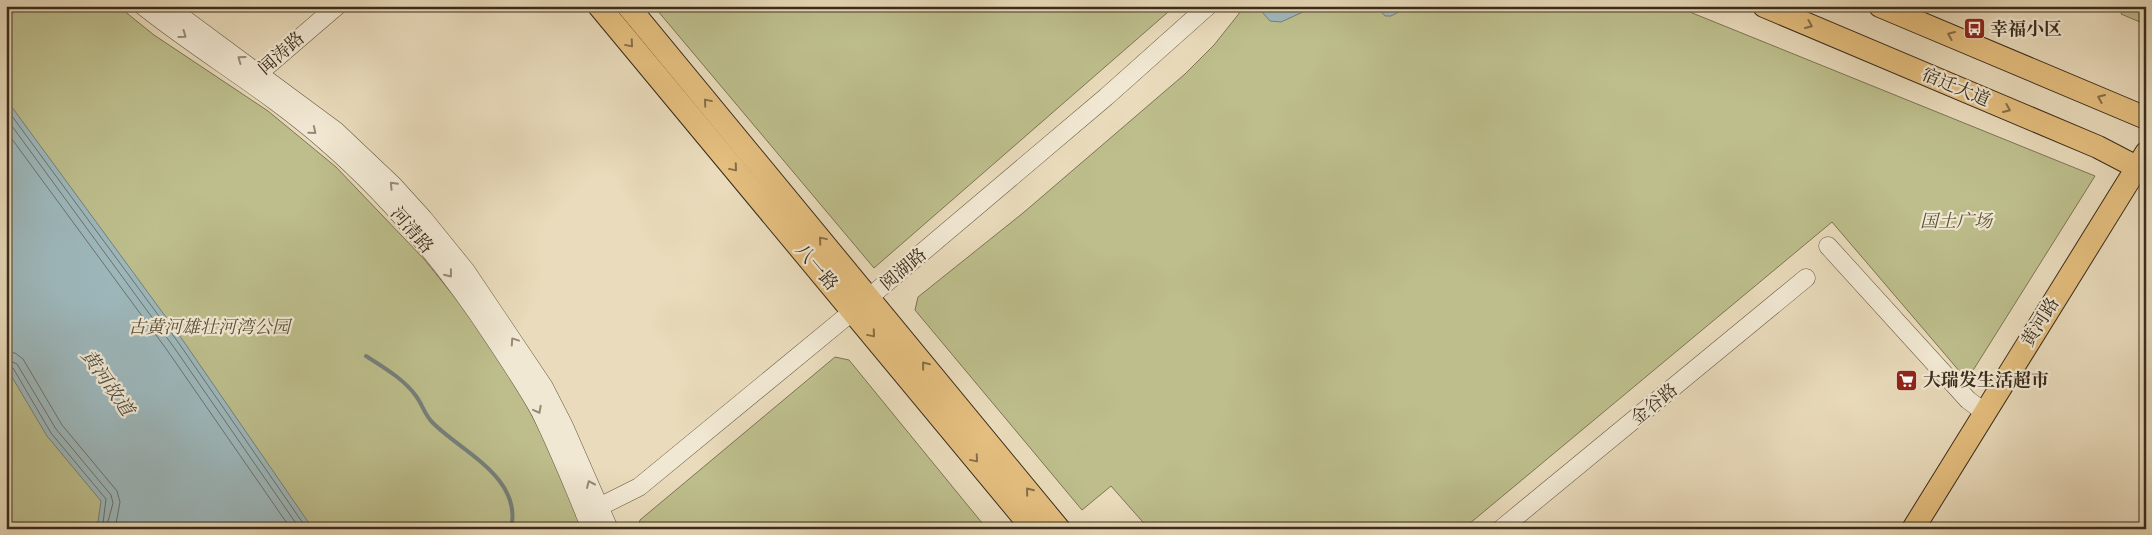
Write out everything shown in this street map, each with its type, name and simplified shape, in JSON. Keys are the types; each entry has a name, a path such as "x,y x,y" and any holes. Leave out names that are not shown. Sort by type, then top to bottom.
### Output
{"main road":[{"name":"八一路","path":"599,6 1060,529"},
{"name":"八一路","path":"628,6 861,304 1033,529"},
{"name":"宿迁大道","path":"1764,6 2144,168"},
{"path":"1880,6 2146,118"},
{"name":"黄河路","path":"1912,529 1984,412 2144,168"},
{"name":"黄河路","path":"1930,529 2144,168"}],"street":[{"name":"河清路","path":"143,6 336,131 372,164 423,218 466,271 544,387 564,426 592,517 609,529"},
{"name":"河清路","path":"167,6 253,77"},
{"name":"闻涛路","path":"253,77 337,6"},
{"name":"阅湖路","path":"592,517 638,487 861,304 1106,98 1208,6"},
{"path":"1828,246 1968,400 1984,412"},
{"name":"金谷路","path":"1501,529 1806,278"}],"green space":[{"name":"古黄河雄壮河湾公园","path":"6,6 118,6 154,35 268,111 336,167 424,259 498,351 560,469 584,529 6,529"},
{"path":"665,6 1175,6 874,268 657,10"},
{"name":"国土广场","path":"1245,6 1675,6 2095,176 1967,380 1832,222 1463,529 1149,529 1111,486 1082,510 915,310 918,297 1023,213 1185,74 1214,45"},
{"path":"2124,6 2146,6 2140,22 2121,14"},
{"path":"835,357 849,360 987,529 638,529 640,520"}],"water":[{"path":"1262,6 1316,6 1281,22 1270,21 1262,12"},
{"path":"1376,6 1410,6 1391,16 1385,16"},
{"name":"黄河故道","path":"6,99 182,339 313,529 85,529 98,522 101,501 47,436 6,367"}],"waterway":[{"path":"366,356 406,384 432,422 487,467 499,480 508,495 512,511 511,529"}],"place":[{"name":"幸福小区","path":"1974,29"},
{"name":"大瑞发生活超市","path":"1907,380"}]}
